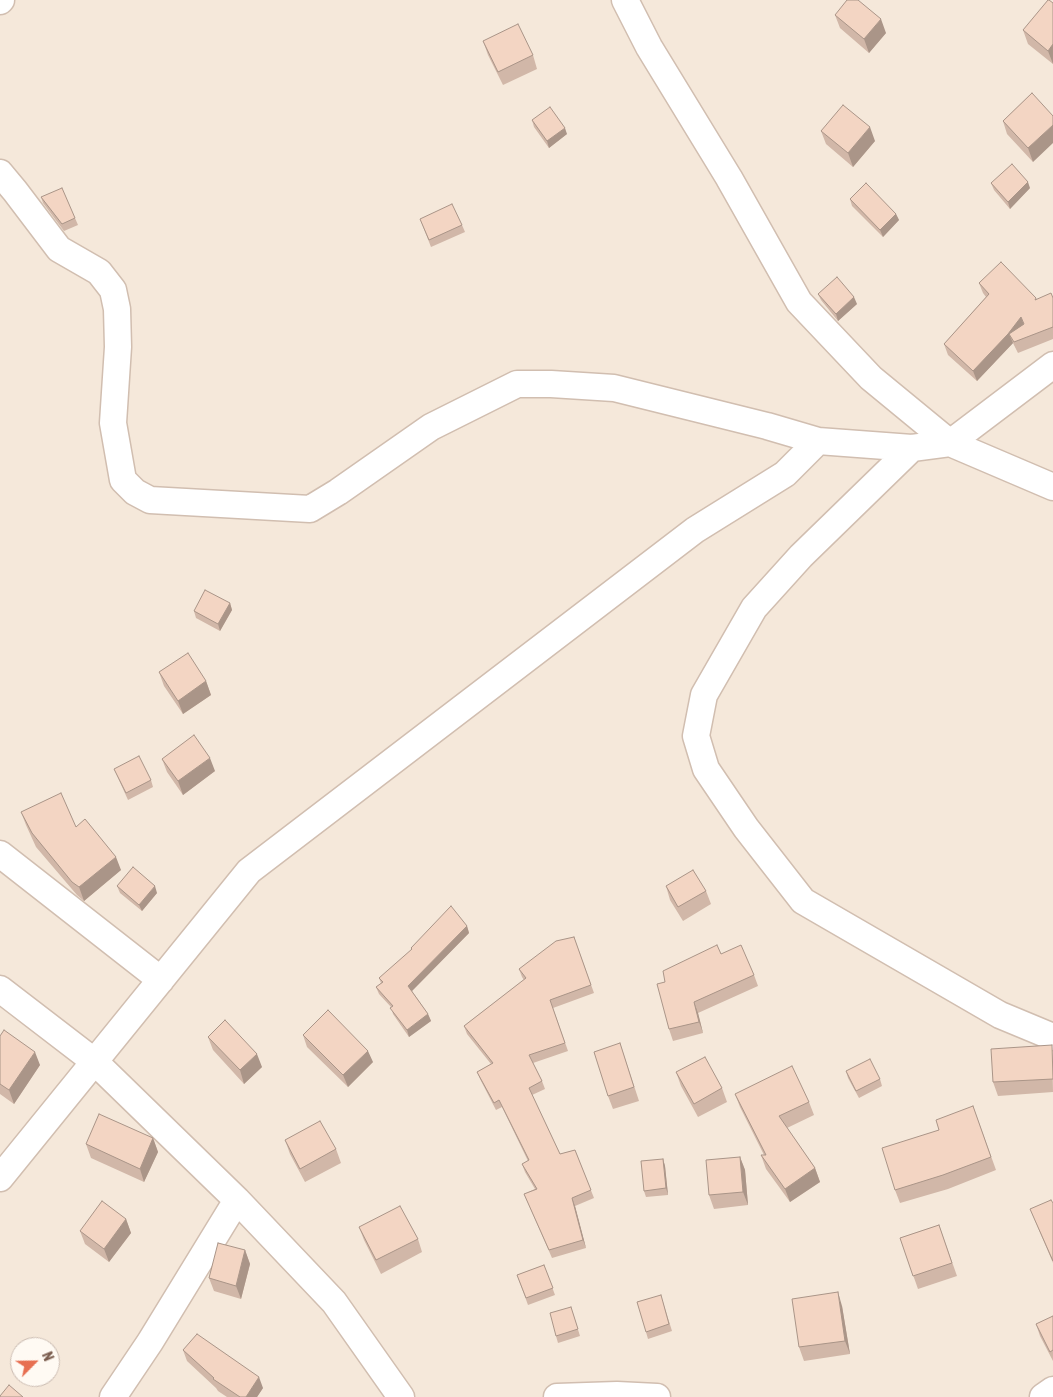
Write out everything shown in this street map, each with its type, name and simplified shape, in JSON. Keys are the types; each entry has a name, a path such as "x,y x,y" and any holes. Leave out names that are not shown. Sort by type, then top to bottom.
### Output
{"street":[{"path":"625,0 649,47 729,178 800,302 871,378 950,442 1053,487"},
{"path":"0,173 59,249 99,272 113,290 117,309 118,347 113,423 123,480 135,492 150,500 310,509 338,492 431,427 517,384 614,388 767,426 818,441 912,448 950,442 1053,366"},
{"path":"0,1178 249,871 695,530 785,474 818,441"},
{"path":"912,448 801,556 754,608 704,695 696,736 706,769 746,828 803,901 1000,1016 1053,1037"},
{"path":"0,854 161,980"},
{"path":"0,988 95,1062 237,1200 334,1302 401,1397"},
{"path":"113,1397 150,1342 237,1200"},
{"path":"1042,1397 1053,1390"},
{"path":"557,1397 617,1395 657,1397"}],"shaded area":[{"path":"0,0 1053,0 1053,1397 0,1397"}],"building":[{"path":"847,0 858,0 881,19 864,39 835,15"},
{"path":"1048,0 1053,3 1053,44 1048,51 1023,30"},
{"path":"518,24 533,55 498,72 483,41"},
{"path":"1032,93 1053,116 1053,125 1028,148 1003,121"},
{"path":"843,105 870,127 848,153 821,131"},
{"path":"550,107 565,128 547,141 532,120"},
{"path":"1012,164 1028,182 1008,202 991,183"},
{"path":"866,183 896,214 880,230 850,199"},
{"path":"62,188 75,218 62,224 41,197"},
{"path":"452,204 462,225 429,240 420,219"},
{"path":"1001,262 1036,298 1035,300 1051,293 1053,298 1053,327 1014,342 1009,334 1024,324 1021,317 1008,334 973,371 944,344 989,294 979,283"},
{"path":"837,277 854,297 836,314 818,294"},
{"path":"205,590 230,603 218,624 194,611"},
{"path":"188,653 206,681 178,701 159,672"},
{"path":"194,735 210,758 178,781 162,759"},
{"path":"139,756 151,780 126,793 114,769"},
{"path":"61,793 76,827 85,819 116,857 79,887 72,882 32,833 21,812"},
{"path":"133,867 155,886 139,905 117,886"},
{"path":"693,870 706,891 678,907 666,886"},
{"path":"451,906 467,926 408,986 428,1014 407,1030 390,1008 393,1006 376,987 383,982 379,978 412,949"},
{"path":"574,937 591,985 550,1000 565,1043 529,1055 542,1081 529,1088 560,1154 575,1150 591,1190 572,1198 583,1240 549,1250 524,1194 537,1189 522,1164 529,1160 499,1100 494,1103 477,1072 493,1063 464,1026 526,978 519,969 556,941"},
{"path":"717,945 721,954 741,945 754,975 694,1002 699,1022 669,1029 657,984 665,982 663,971"},
{"path":"328,1010 368,1051 343,1075 303,1035"},
{"path":"225,1020 257,1054 240,1070 208,1037"},
{"path":"4,1030 35,1052 9,1090 0,1084 0,1036"},
{"path":"620,1043 634,1087 608,1096 594,1052"},
{"path":"1052,1045 1053,1079 993,1082 991,1049"},
{"path":"705,1057 722,1088 694,1104 676,1072"},
{"path":"870,1059 880,1079 856,1091 846,1071"},
{"path":"792,1066 809,1102 779,1116 815,1168 785,1189 761,1155 766,1155 735,1094"},
{"path":"973,1106 991,1157 895,1190 882,1148 939,1130 936,1120"},
{"path":"99,1114 153,1138 140,1169 86,1144"},
{"path":"320,1121 336,1149 300,1169 285,1140"},
{"path":"740,1157 743,1192 709,1195 706,1160"},
{"path":"663,1159 666,1188 644,1191 641,1161"},
{"path":"1051,1200 1053,1203 1053,1261 1030,1209"},
{"path":"102,1201 126,1219 104,1249 80,1231"},
{"path":"400,1206 418,1239 376,1260 359,1227"},
{"path":"939,1225 952,1263 913,1276 900,1238"},
{"path":"218,1243 245,1250 236,1286 209,1278"},
{"path":"544,1265 553,1288 526,1298 517,1275"},
{"path":"838,1292 845,1341 799,1347 792,1299"},
{"path":"661,1295 669,1324 646,1332 637,1302"},
{"path":"571,1307 578,1329 556,1336 550,1313"},
{"path":"1053,1316 1053,1350 1050,1352 1036,1324"},
{"path":"197,1334 259,1377 246,1397 240,1397 213,1379 183,1350"},
{"path":"9,1385 23,1397 0,1397"}]}
